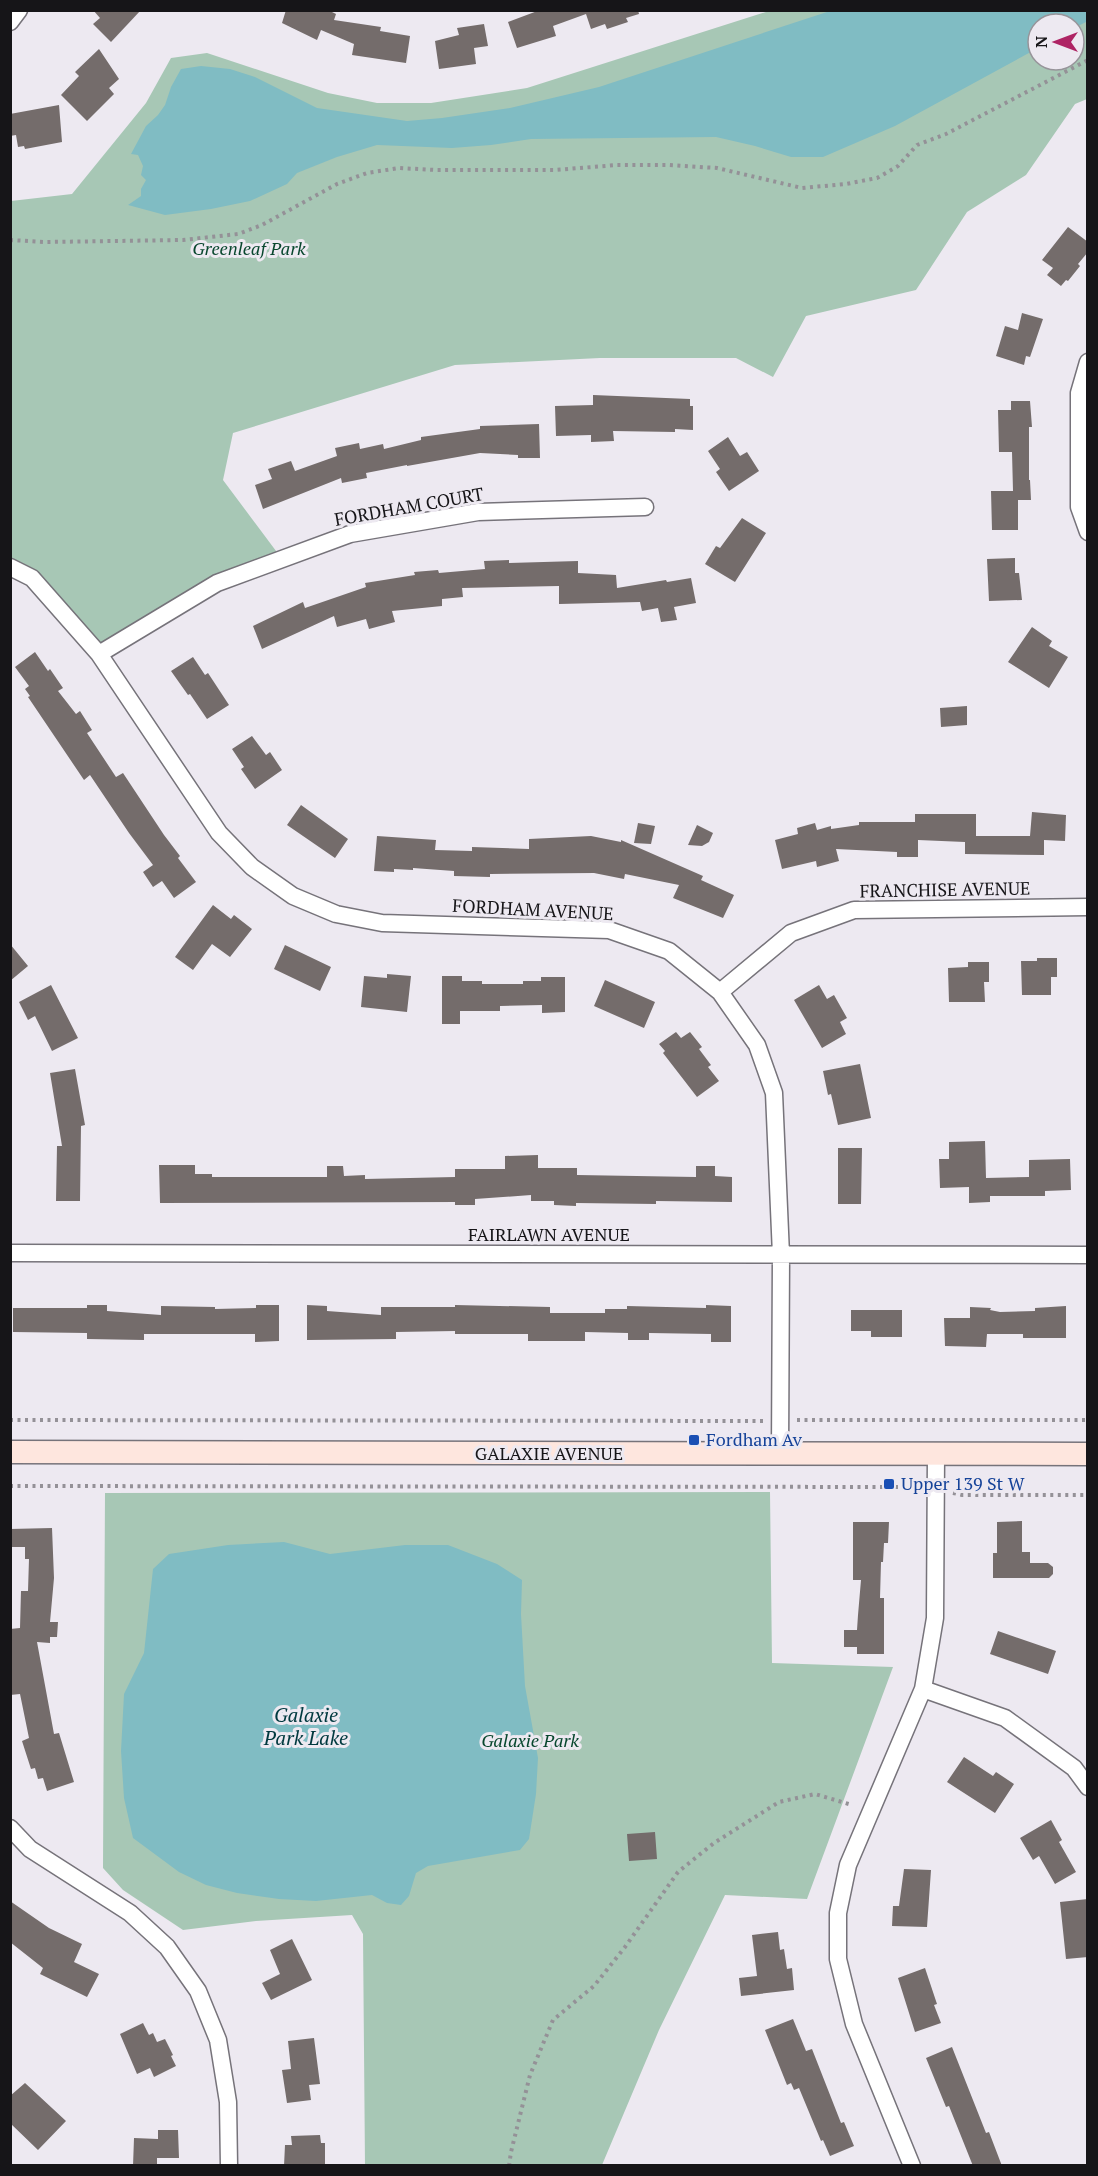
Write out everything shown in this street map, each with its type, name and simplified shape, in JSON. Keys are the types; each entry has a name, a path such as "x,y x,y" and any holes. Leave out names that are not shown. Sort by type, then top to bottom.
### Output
{"street":[{"path":"10,22 19,10"},
{"path":"1088,362 1079,393 1079,507 1088,532"},
{"name":"FORDHAM COURT","path":"99,654 217,583 350,534 478,512 645,507"},
{"name":"FORDHAM AVENUE","path":"10,567 33,578 99,654 219,833 252,867 293,896 336,914 382,923 609,930 669,951 720,992 757,1045 774,1093 781,1255 780,1454"},
{"name":"FRANCHISE AVENUE","path":"720,992 791,933 854,910 1088,907"},
{"name":"FAIRLAWN AVENUE","path":"10,1253 1088,1255"},
{"name":"GALAXIE AVENUE","path":"10,1452 1088,1454"},
{"path":"912,2166 854,2024 838,1959 838,1913 848,1865 923,1689 935,1618 936,1454"},
{"path":"923,1689 1005,1718 1074,1768 1088,1787"},
{"path":"10,1828 30,1850 130,1913 167,1947 198,1991 218,2040 228,2102 229,2166"}],"path":[{"path":"10,240 45,242 183,240 238,234 262,225 337,184 367,173 399,168 555,170 617,165 668,165 717,168 802,188 846,184 877,178 898,166 917,145 946,134 1088,60"},
{"path":"10,1420 1088,1420"},
{"path":"10,1486 915,1487 962,1494 1088,1495"},
{"path":"510,2166 511,2152 530,2075 553,2020 594,1986 625,1947 678,1872 714,1843 779,1802 815,1794 852,1805"}],"green space":[{"name":"Greenleaf Park","path":"769,11 1087,11 1087,99 1075,104 1026,175 967,212 916,290 806,316 773,377 736,358 600,358 455,365 233,433 223,480 282,559 217,583 99,654 33,578 11,569 11,201 72,194 146,103 171,58 207,53 328,93 377,103 431,103 527,88"},
{"name":"Galaxie Park","path":"770,1492 772,1663 893,1667 807,1899 725,1895 659,2030 602,2165 365,2165 363,1934 352,1915 256,1921 183,1930 123,1890 103,1868 105,1493"}],"water":[{"path":"1087,10 1088,21 1086,22 1086,12 1026,12 1026,55 895,126 823,157 791,157 716,137 531,139 452,148 377,145 337,157 297,173 287,184 250,201 165,215 128,205 141,196 141,189 146,180 141,175 143,166 138,155 131,154 146,126 165,105 171,87 181,69 201,66 230,69 255,77 317,108 407,121 510,108 599,87 830,11"},
{"name":"Galaxie Park Lake","path":"284,1542 330,1554 405,1545 448,1545 497,1564 522,1580 521,1614 525,1686 538,1758 536,1794 529,1839 520,1850 428,1866 416,1873 409,1896 401,1905 387,1903 372,1895 316,1901 237,1893 206,1885 179,1872 133,1838 124,1798 121,1751 124,1694 144,1653 153,1569 169,1554 228,1545"}],"building":[{"path":"93,10 141,10 111,42 93,24 100,18"},
{"path":"286,10 328,10 336,14 334,20 381,27 380,31 410,36 406,63 352,55 354,44 321,30 317,40 282,23"},
{"path":"540,10 638,10 639,14 626,18 628,22 607,29 605,24 591,29 586,14 553,26 556,36 517,48 508,22"},
{"path":"484,24 488,46 474,48 476,64 439,69 435,41 459,35 457,28"},
{"path":"99,49 119,79 109,88 114,94 87,121 61,95 79,76 75,72"},
{"path":"59,105 62,142 25,149 24,146 18,147 16,135 10,136 10,114"},
{"path":"1068,227 1088,242 1088,252 1078,264 1080,266 1061,286 1047,275 1053,268 1042,260"},
{"path":"1022,313 1043,319 1030,357 1026,356 1024,365 996,356 1005,326 1018,330"},
{"path":"593,395 690,399 690,406 693,406 693,430 613,431 614,441 591,442 591,435 556,436 555,406 593,405"},
{"path":"1011,401 1030,401 1031,500 1018,500 1018,530 992,530 991,491 1013,491 1012,452 999,452 998,410 1011,410"},
{"path":"539,424 540,458 518,458 518,455 480,453 407,465 366,473 367,478 342,483 341,478 263,509 255,485 272,479 268,469 291,461 295,471 337,456 335,448 359,443 360,449 383,444 384,449 421,440 421,437 480,429 480,426"},
{"path":"728,437 740,456 747,452 759,471 729,491 716,472 720,469 708,451"},
{"path":"742,518 766,533 735,582 705,564 716,546 720,548"},
{"path":"1015,558 1015,573 1019,573 1022,600 989,601 987,559"},
{"path":"509,560 509,563 578,561 578,573 616,575 617,588 691,578 696,603 674,607 677,620 661,622 658,608 642,611 640,602 559,604 559,586 462,588 463,597 442,599 442,606 392,611 395,622 369,629 366,619 337,627 334,616 262,649 253,626 303,602 305,608 366,587 365,583 415,575 414,572 438,570 439,573 485,569 484,561"},
{"path":"1032,627 1052,641 1049,646 1068,657 1049,688 1008,662"},
{"path":"35,652 63,688 58,691 76,714 80,711 92,730 87,733 116,777 123,773 196,882 174,898 162,881 153,887 143,872 153,865 90,775 84,780 28,697 30,696 25,689 29,686 15,667"},
{"path":"193,657 205,675 208,673 229,705 207,719 171,671"},
{"path":"967,706 967,725 941,727 940,708"},
{"path":"252,736 266,755 270,752 282,770 255,789 241,769 244,767 232,749"},
{"path":"301,805 348,839 335,858 287,825"},
{"path":"1032,812 1066,815 1065,841 1044,840 1044,855 965,854 965,842 918,840 918,857 897,857 897,852 836,849 839,861 817,867 816,861 782,869 775,840 798,834 797,828 815,823 817,830 831,826 831,829 859,825 859,822 915,822 915,814 976,814 976,836 1030,836"},
{"path":"638,823 655,826 651,844 634,843"},
{"path":"697,825 713,833 709,842 702,846 688,845"},
{"path":"377,836 436,840 435,850 472,851 472,847 529,849 529,839 591,836 621,842 621,840 703,876 701,880 734,895 723,918 673,898 679,885 625,874 624,879 594,873 490,874 490,877 454,876 454,871 413,868 413,870 394,869 394,872 374,871"},
{"path":"213,905 231,919 234,915 252,929 230,957 212,944 193,970 175,957"},
{"path":"10,944 28,966 10,981"},
{"path":"285,945 331,967 320,991 274,969"},
{"path":"1037,958 1057,958 1057,977 1051,977 1051,995 1022,995 1021,961 1037,961"},
{"path":"968,962 989,962 989,982 984,982 985,1002 949,1002 948,968 968,967"},
{"path":"387,974 411,976 407,1012 361,1007 364,976 387,978"},
{"path":"442,976 462,976 462,981 482,981 482,984 523,984 523,981 541,981 541,977 565,977 565,1012 542,1013 542,1005 500,1006 500,1011 460,1011 460,1024 442,1024"},
{"path":"605,980 655,1002 644,1028 594,1006"},
{"path":"51,985 78,1038 52,1051 35,1016 28,1020 19,1002"},
{"path":"819,985 827,999 834,995 847,1018 840,1022 846,1034 822,1048 794,1000"},
{"path":"676,1032 681,1038 690,1032 702,1047 699,1049 711,1065 708,1067 719,1081 697,1097 663,1053 665,1051 659,1044"},
{"path":"860,1064 871,1118 838,1125 823,1071"},
{"path":"75,1069 85,1125 81,1126 80,1201 56,1201 57,1146 62,1146 50,1073"},
{"path":"985,1141 986,1178 1029,1177 1029,1160 1070,1159 1071,1190 1045,1191 1045,1196 990,1196 990,1202 969,1203 969,1187 940,1188 939,1159 949,1159 949,1142"},
{"path":"838,1148 862,1148 861,1204 838,1204"},
{"path":"538,1155 538,1168 577,1168 577,1175 696,1177 696,1166 715,1166 715,1176 732,1177 732,1202 576,1203 576,1206 554,1205 554,1201 531,1201 531,1195 475,1199 475,1205 455,1205 455,1202 160,1203 159,1165 195,1165 195,1174 212,1174 212,1177 327,1177 327,1166 343,1166 344,1176 365,1175 365,1179 455,1177 455,1169 505,1169 505,1156"},
{"path":"87,1305 107,1305 107,1311 161,1315 161,1306 215,1307 215,1309 279,1305 279,1341 255,1342 255,1334 144,1334 144,1340 87,1339 87,1333 13,1332 13,1308 87,1308"},
{"path":"307,1305 327,1306 327,1311 381,1315 381,1307 455,1307 455,1305 550,1307 550,1313 605,1313 605,1309 627,1309 627,1306 706,1308 706,1305 731,1306 731,1342 711,1342 711,1334 649,1333 649,1340 628,1340 628,1333 585,1332 585,1341 528,1341 528,1334 455,1334 455,1331 396,1332 396,1339 307,1340"},
{"path":"1066,1306 1066,1338 1023,1338 1023,1334 987,1334 986,1347 945,1346 944,1318 970,1318 970,1307 991,1308 990,1310 1000,1312 1035,1311 1035,1308"},
{"path":"851,1310 902,1310 902,1337 871,1337 871,1331 851,1331"},
{"path":"1022,1521 1022,1552 1030,1552 1030,1563 1048,1563 1053,1567 1053,1574 1049,1578 993,1578 993,1553 997,1553 997,1522"},
{"path":"853,1522 889,1522 888,1543 884,1543 883,1562 881,1562 880,1598 884,1598 884,1654 857,1654 857,1647 844,1647 844,1630 857,1630 861,1580 853,1580"},
{"path":"52,1528 54,1578 50,1622 58,1622 57,1637 50,1637 50,1643 37,1642 54,1734 59,1733 74,1782 47,1791 43,1778 38,1779 35,1768 31,1769 22,1741 29,1738 20,1694 10,1695 10,1629 20,1628 21,1591 28,1591 29,1559 25,1559 25,1547 10,1547 10,1529"},
{"path":"998,1631 1056,1651 1048,1674 990,1654"},
{"path":"964,1757 993,1776 996,1772 1014,1784 995,1813 947,1782"},
{"path":"1051,1820 1062,1840 1059,1842 1076,1872 1055,1884 1039,1856 1033,1860 1020,1838"},
{"path":"655,1832 657,1859 629,1861 627,1834"},
{"path":"904,1869 931,1870 927,1927 892,1926 893,1906 899,1906"},
{"path":"1088,1899 1088,1957 1066,1959 1060,1902"},
{"path":"10,1901 49,1928 82,1944 74,1962 99,1974 87,1997 40,1974 43,1968 10,1942"},
{"path":"778,1932 780,1950 784,1949 787,1969 792,1968 794,1990 741,1996 739,1978 757,1976 752,1935"},
{"path":"292,1939 312,1980 271,2000 262,1983 280,1974 270,1950"},
{"path":"925,1968 941,2023 915,2032 898,1978"},
{"path":"793,2019 806,2051 812,2049 841,2123 844,2122 854,2146 830,2156 823,2140 821,2141 799,2088 794,2090 791,2083 787,2085 765,2030"},
{"path":"143,2023 149,2035 153,2033 157,2042 165,2039 176,2066 154,2077 150,2068 137,2074 120,2034"},
{"path":"314,2038 320,2084 309,2085 311,2100 287,2103 282,2070 291,2069 288,2041"},
{"path":"952,2047 986,2133 989,2132 1002,2166 973,2166 949,2106 946,2107 926,2058"},
{"path":"25,2083 66,2121 38,2150 10,2123 10,2096"},
{"path":"158,2130 178,2130 179,2158 157,2158 157,2166 133,2166 134,2138 158,2139"},
{"path":"320,2135 321,2143 325,2143 325,2166 284,2166 285,2145 292,2145 291,2136"}],"place":[{"name":"Fordham Av","path":"694,1440"},
{"name":"Upper 139 St W","path":"889,1484"}]}
